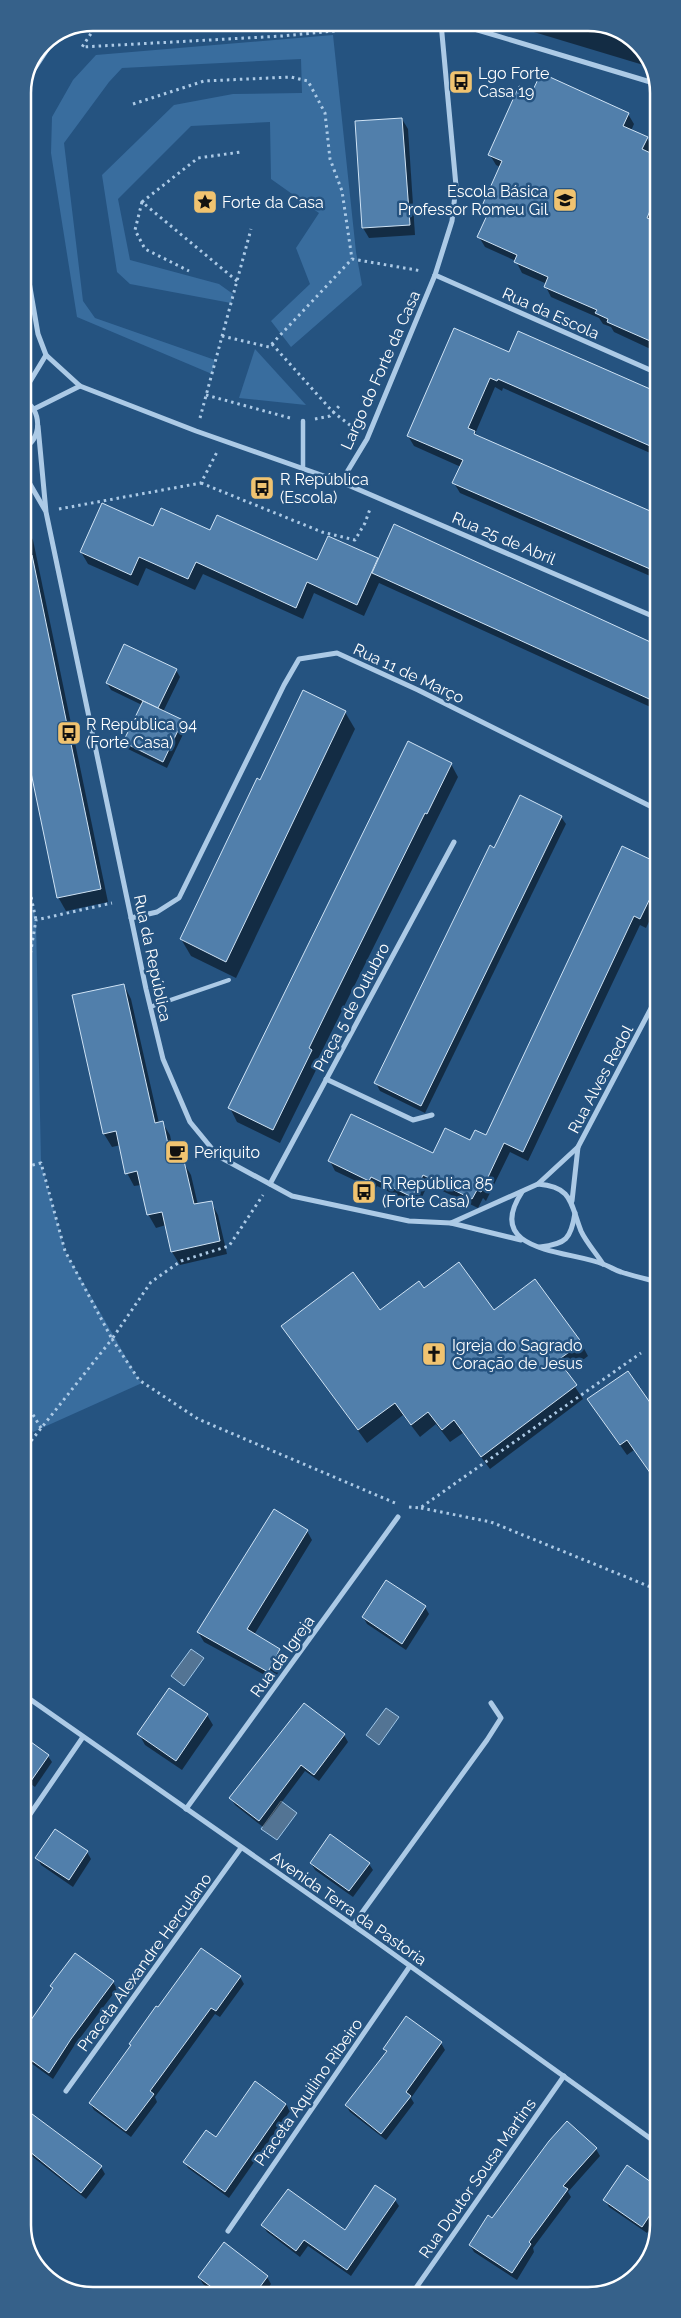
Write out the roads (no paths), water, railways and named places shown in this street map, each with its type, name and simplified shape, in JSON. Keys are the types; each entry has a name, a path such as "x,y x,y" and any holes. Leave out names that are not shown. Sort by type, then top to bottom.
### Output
{"street":[{"name":"Largo do Forte da Casa","path":"341,482 367,439 435,275 452,221 456,186 441,31"},
{"path":"481,31 649,82"},
{"name":"Rua da Escola","path":"435,275 650,370"},
{"path":"31,293 38,334 46,355 80,386 196,431 341,482"},
{"path":"31,380 46,355"},
{"path":"34,409 80,386"},
{"path":"31,406 34,409 38,426 46,512"},
{"path":"303,421 303,468"},
{"path":"31,443 38,426"},
{"name":"Rua 25 de Abril","path":"341,482 650,615"},
{"path":"31,486 46,512"},
{"name":"Rua da República","path":"46,512 150,1008 163,1059 190,1122 218,1156 292,1196 409,1221 451,1223 521,1240"},
{"name":"Rua 11 de Março","path":"131,918 157,912 179,898 284,685 299,659 337,653 418,690 650,806"},
{"name":"Praça 5 de Outubro","path":"270,1184 454,842"},
{"name":"Rua Alves Redol","path":"538,1184 578,1147 650,1010"},
{"path":"326,1079 413,1120 432,1115"},
{"name":"Rua Alves Redol","path":"572,1201 578,1147"},
{"path":"604,1264 582,1232 572,1201 564,1191 552,1185 538,1184 523,1191 512,1207 512,1222 521,1240 537,1248 604,1264 619,1272 650,1280"},
{"name":"Rua da República","path":"451,1223 523,1191"},
{"path":"537,1248 557,1245 566,1241 573,1228 575,1212"},
{"name":"Rua da Igreja","path":"186,1809 398,1516"},
{"name":"Avenida Terra da Pastoria","path":"31,1700 410,1966 650,2138"},
{"path":"352,1925 501,1718 491,1704"},
{"path":"31,1813 83,1737"},
{"name":"Praceta Alexandre Herculano","path":"66,2090 241,1848"},
{"name":"Praceta Aquilino Ribeiro","path":"228,2231 410,1966"},
{"name":"Rua Doutor Sousa Martins","path":"416,2287 564,2076"}],"lane":[{"path":"150,1008 229,980"}],"place":[{"name":"Lgo Forte Casa 19","path":"461,82"},
{"name":"Escola Básica Professor Romeu Gil","path":"565,200"},
{"name":"Forte da Casa","path":"205,202"},
{"name":"R República (Escola)","path":"262,488"},
{"name":"R República 94 (Forte Casa)","path":"69,733"},
{"name":"Periquito","path":"177,1152"},
{"name":"R República 85 (Forte Casa)","path":"364,1192"},
{"name":"Igreja do Sagrado Coração de Jesus","path":"434,1354"}]}
